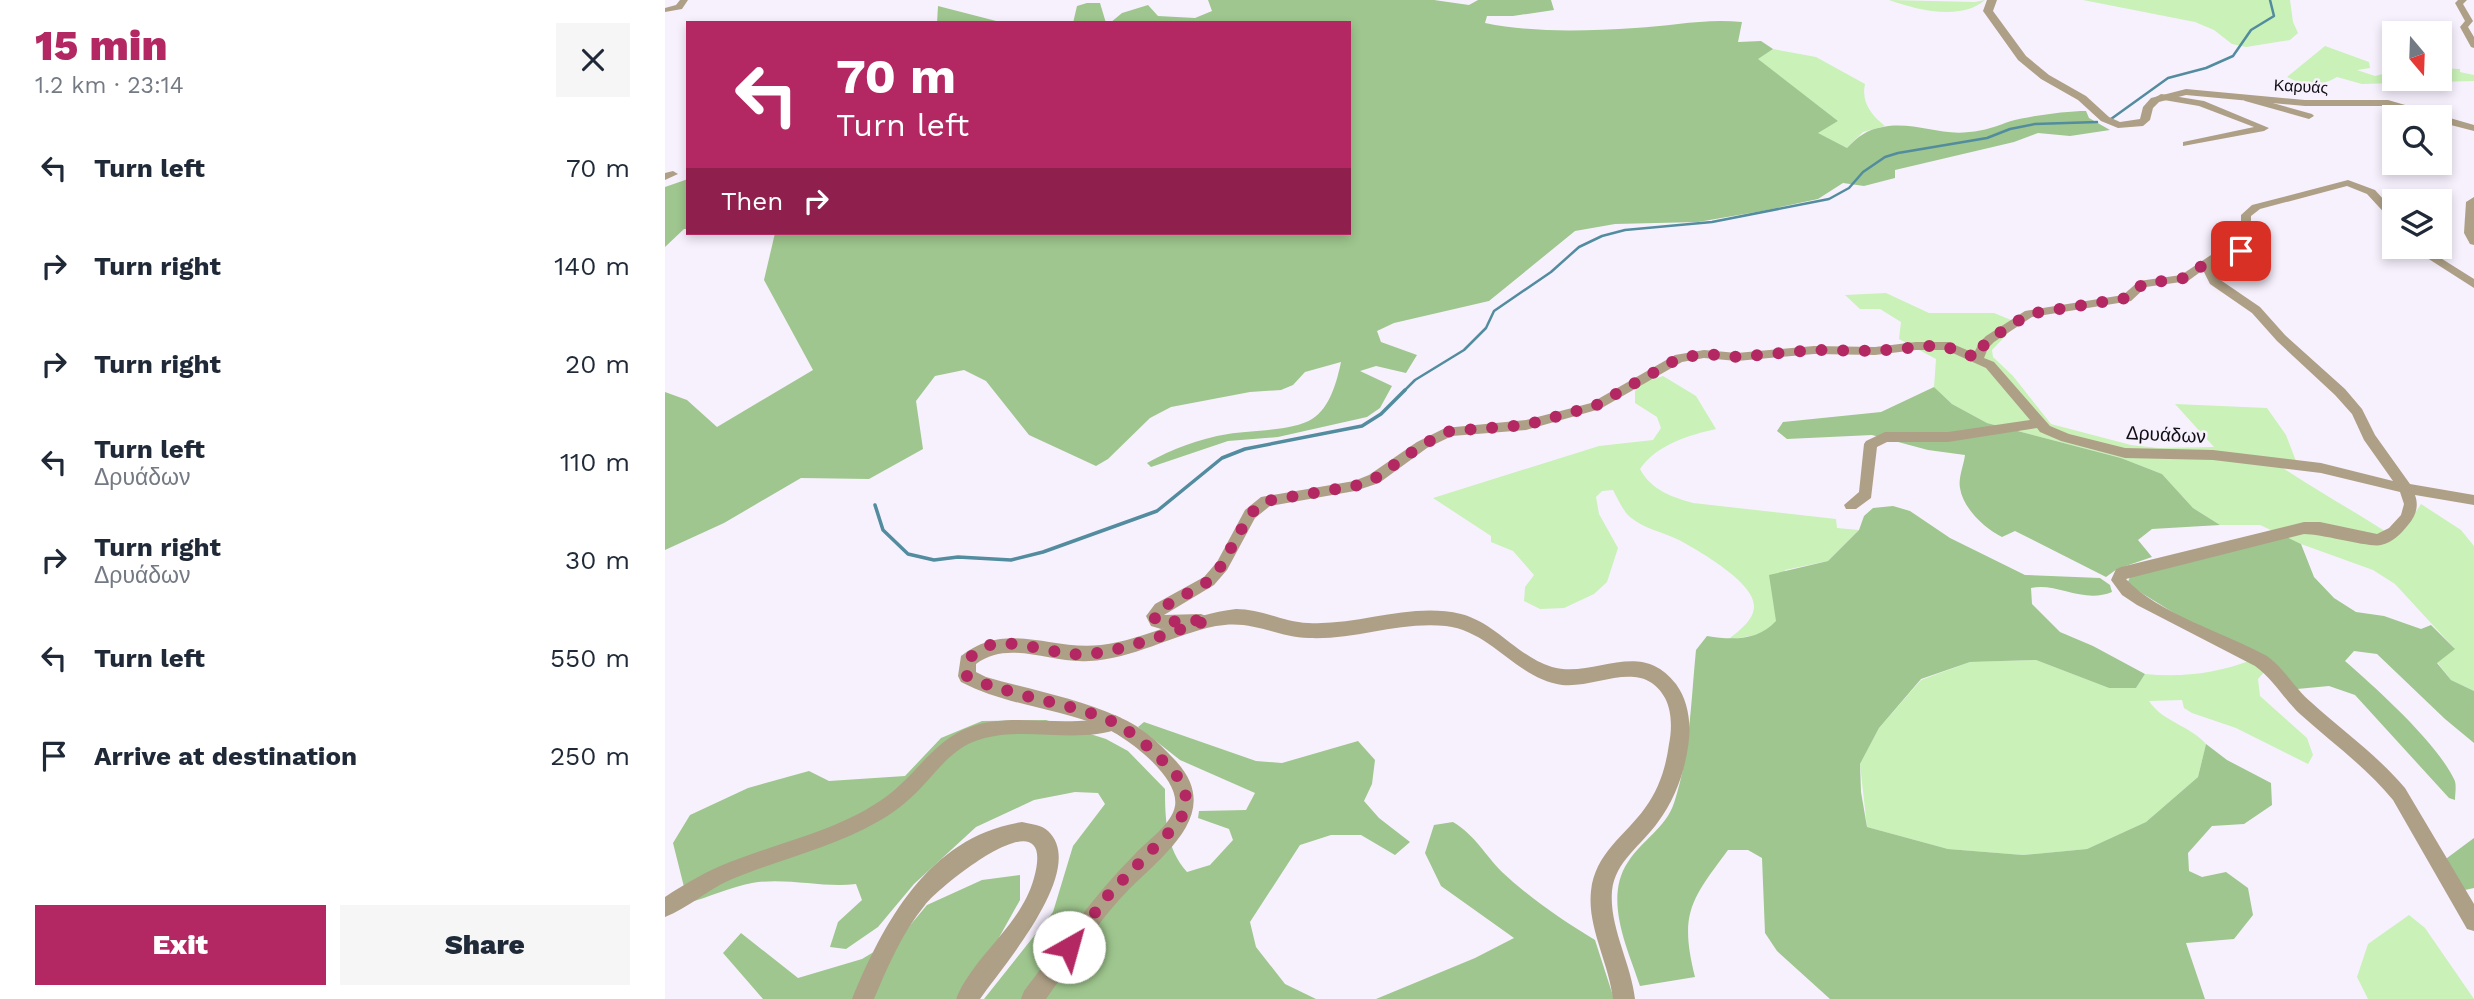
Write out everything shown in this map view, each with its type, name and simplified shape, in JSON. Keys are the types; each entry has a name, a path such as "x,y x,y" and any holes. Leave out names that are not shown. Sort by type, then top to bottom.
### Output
{"street":[{"path":"665,10 679,6 684,0"},
{"path":"1992,0 1988,11 2022,58 2045,77 2089,103 2111,123 2130,126 2141,122 2150,105 2161,97 2201,103 2264,128 2186,144"},
{"path":"2463,0 2459,3 2469,21 2464,27 2474,45"},
{"name":"Καρυάς","path":"2161,97 2189,92 2313,104 2395,105"},
{"path":"2248,99 2309,116"},
{"name":"Καρυάς","path":"2452,121 2474,128"},
{"path":"1978,358 1983,346 1990,339 2021,317 2047,309 2092,305 2127,298 2143,284 2184,278 2215,257 2247,248 2244,223 2248,211 2348,183 2371,192 2382,204"},
{"path":"2474,200 2471,202 2469,233 2474,242"},
{"path":"2435,259 2474,284"},
{"path":"2206,264 2209,274 2218,285 2256,310 2357,412 2369,437 2405,487 2410,500 2409,513 2398,529 2384,538 2371,540 2309,527 2122,573 2118,580 2127,591 2150,605 2261,661 2273,670 2326,728 2385,777 2399,794 2474,922"},
{"name":"Δρυάδων","path":"1209,620 1161,622 1156,621 1154,616 1160,609 1209,581 1221,566 1256,506 1283,496 1355,486 1374,479 1422,445 1450,431 1526,425 1595,406 1679,358 1693,355 1737,357 1814,350 1875,351 1941,345 1978,358 2000,374 2045,429 2066,438 2125,453 2213,455 2299,465 2474,500"},
{"path":"1851,505 1866,494 1871,444 1885,437 1948,437 2039,423"},
{"path":"1032,999 1109,894 1179,822 1187,808 1186,793 1171,768 1145,743 1115,723 1057,704 983,686 967,676 967,661 984,647 1000,645 1088,654 1209,620 1246,616 1261,618 1294,630 1317,631 1398,621 1451,619 1478,629 1537,669 1549,674 1578,676 1633,668 1656,676 1667,686 1677,699 1681,717 1674,769 1652,816 1620,850 1605,875 1602,904 1623,987 1623,999"},
{"path":"665,908 727,872 841,830 868,817 909,789 955,743 968,735 987,729 1079,729 1115,723"},
{"path":"863,999 898,923 919,895 943,872 973,850 1009,833 1038,836 1045,841 1048,850 1048,866 1042,886 1031,910 967,999"}],"green space":[{"path":"1208,0 1434,0 1469,5 1478,0 1551,0 1554,10 1513,16 1487,16 1485,23 1541,30 1598,30 1702,22 1742,22 1738,42 1761,41 1773,49 1758,59 1838,121 1818,133 1847,148 1863,134 1883,127 1905,126 1958,133 1985,129 2019,119 2069,112 2086,111 2089,118 2110,130 2070,136 2038,133 2014,142 1895,170 1895,178 1864,186 1843,183 1818,199 1762,211 1698,222 1615,224 1575,231 1489,301 1394,323 1377,331 1381,342 1417,355 1406,373 1376,366 1360,371 1392,386 1380,408 1367,417 1278,437 1228,441 1151,467 1147,463 1196,442 1228,434 1294,426 1312,419 1328,401 1341,362 1305,372 1293,385 1281,390 1250,392 1171,407 1150,418 1108,459 1096,466 1029,435 986,381 964,370 935,376 916,401 923,449 869,479 801,478 724,523 665,550 665,392 687,400 717,427 813,370 764,280 775,235 1351,235 1351,21 1112,21 1122,13 1148,5 1158,16 1195,18 1212,11"},
{"path":"1889,0 1985,0 1964,10 1939,12"},
{"path":"2083,0 2290,0 2293,22 2298,33 2290,40 2246,47 2232,44 2214,30 2195,22"},
{"path":"1100,3 1105,21 1073,21 1077,6"},
{"path":"938,6 996,21 937,21"},
{"path":"2325,46 2369,62 2370,68 2357,70 2375,76 2382,74 2382,83 2362,84 2337,77 2312,84 2287,77"},
{"path":"1773,49 1816,57 1865,84 1864,97 1868,108 1885,126 1863,132 1847,148 1817,133 1838,121 1757,59"},
{"path":"2452,69 2474,75 2474,81 2452,82"},
{"path":"686,180 686,229 665,247 665,187"},
{"path":"1886,293 1929,313 1994,313 2011,320 2011,330 1992,350 1993,357 2013,376 2051,424 2131,445 2158,448 2214,447 2175,404 2267,408 2286,435 2296,461 2280,466 2308,484 2394,537 2405,528 2421,504 2461,530 2474,546 2474,691 2451,680 2437,662 2454,648 2395,584 2373,570 2301,544 2260,525 2220,525 2193,508 2162,474 2121,458 1987,423 1952,404 1934,387 1936,359 1899,339 1901,322 1880,309 1860,309 1845,295"},
{"path":"1663,376 1696,396 1716,429 1674,442 1655,453 1640,469 1656,487 1693,503 1836,519 1837,528 1859,530 1828,561 1785,570 1776,622 1766,633 1728,640 1745,625 1753,611 1752,597 1745,587 1724,568 1679,540 1635,521 1625,512 1613,490 1602,491 1596,497 1599,514 1618,548 1607,582 1594,594 1564,608 1540,609 1524,601 1525,587 1534,575 1513,551 1491,542 1491,536 1433,498 1599,446 1653,440 1661,428 1657,417 1635,403 1635,391 1645,382"},
{"path":"1934,387 1952,404 1987,423 2121,458 2162,474 2193,508 2220,525 2152,529 2138,540 2152,557 2117,569 2106,577 2015,531 2002,537 1982,523 1965,503 1960,488 1965,455 1928,450 1872,435 1787,439 1777,431 1783,422 1881,412"},
{"path":"1893,506 1910,511 1950,538 2025,575 2100,578 2110,585 2112,592 2091,596 2050,588 2031,588 2032,604 2060,632 2145,674 2136,688 2109,688 2036,660 1970,662 1921,679 1879,728 1860,764 1867,827 1948,849 2023,855 2087,849 2146,822 2198,777 2206,744 2227,760 2271,783 2272,805 2244,824 2212,826 2188,853 2189,871 2202,877 2226,872 2248,888 2253,915 2234,939 2186,943 2205,999 1830,999 1777,951 1765,933 1762,858 1748,850 1728,850 1697,895 1689,922 1688,937 1695,977 1640,986 1620,924 1618,892 1621,876 1628,862 1665,820 1674,803 1687,747 1696,650 1707,636 1744,638 1769,628 1776,621 1769,575 1828,561 1859,530 1864,516 1873,508"},
{"path":"2280,534 2301,544 2314,577 2334,598 2356,612 2384,616 2421,629 2431,625 2455,649 2437,663 2451,680 2474,691 2474,743 2377,654 2354,651 2345,661 2405,717 2434,749 2455,781 2455,800 2449,798 2355,695 2329,686 2297,689 2127,584 2130,577"},
{"path":"2036,660 2109,688 2136,688 2145,674 2199,673 2252,660 2267,669 2258,679 2260,696 2307,738 2313,755 2308,764 2236,728 2192,713 2184,708 2182,700 2149,701 2161,714 2192,732 2206,744 2198,777 2146,822 2087,849 2023,855 1948,849 1867,827 1860,764 1879,728 1921,680 1970,662"},
{"path":"1046,720 1106,739 1128,751 1165,789 1166,822 1171,844 1187,872 1210,865 1233,840 1229,829 1198,818 1199,811 1246,810 1255,793 1180,760 1138,727 1144,722 1256,761 1282,763 1358,741 1375,760 1372,784 1364,801 1379,818 1410,842 1395,855 1361,835 1331,835 1300,845 1250,922 1256,947 1285,984 1316,999 984,999 1053,912 1073,846 1105,804 1098,793 1075,792 1034,800 976,827 914,884 878,927 846,949 830,947 838,922 862,900 856,884 765,881 736,887 688,903 673,843 690,815 748,788 809,771 829,781 905,776 941,738 982,721"},
{"path":"1453,822 1468,833 1502,872 1524,891 1595,940 1614,999 1376,999 1475,958 1514,938 1441,886 1425,853 1434,825"},
{"path":"2474,838 2474,888 2460,891 2443,861"},
{"path":"1020,875 1020,900 992,950 956,999 763,999 723,953 741,933 798,978 862,959 902,935 927,905 982,880"},
{"path":"2409,915 2425,928 2474,999 2368,999 2357,977 2368,944"}],"waterway":[{"path":"2111,119 2168,78 2206,68 2233,56 2251,30 2274,16 2270,0"},
{"path":"875,505 883,530 908,554 934,560 958,557 1011,560 1043,552 1157,511 1222,458 1245,449 1362,426 1381,414 1415,380 1464,350 1486,328 1494,311 1551,272 1579,247 1602,236 1625,230 1712,222 1829,199 1849,188 1863,172 1885,157 1898,153 1987,138 2010,129 2035,124 2097,122"}],"route":[{"path":"1069,947 1109,894 1179,822 1187,808 1186,793 1171,768 1145,743 1115,723 1057,704 983,686 967,676 967,661 984,647 1000,645 1088,654 1139,642 1209,620 1161,622 1156,621 1154,616 1160,609 1209,581 1233,547 1256,506 1283,496 1355,486 1374,479 1422,445 1450,431 1526,425 1595,406 1679,358 1705,354 1737,357 1814,350 1875,351 1941,345 1978,358 1983,346 1990,339 2021,317 2047,309 2092,305 2127,298 2143,284 2184,278 2215,257 2241,251"}]}
